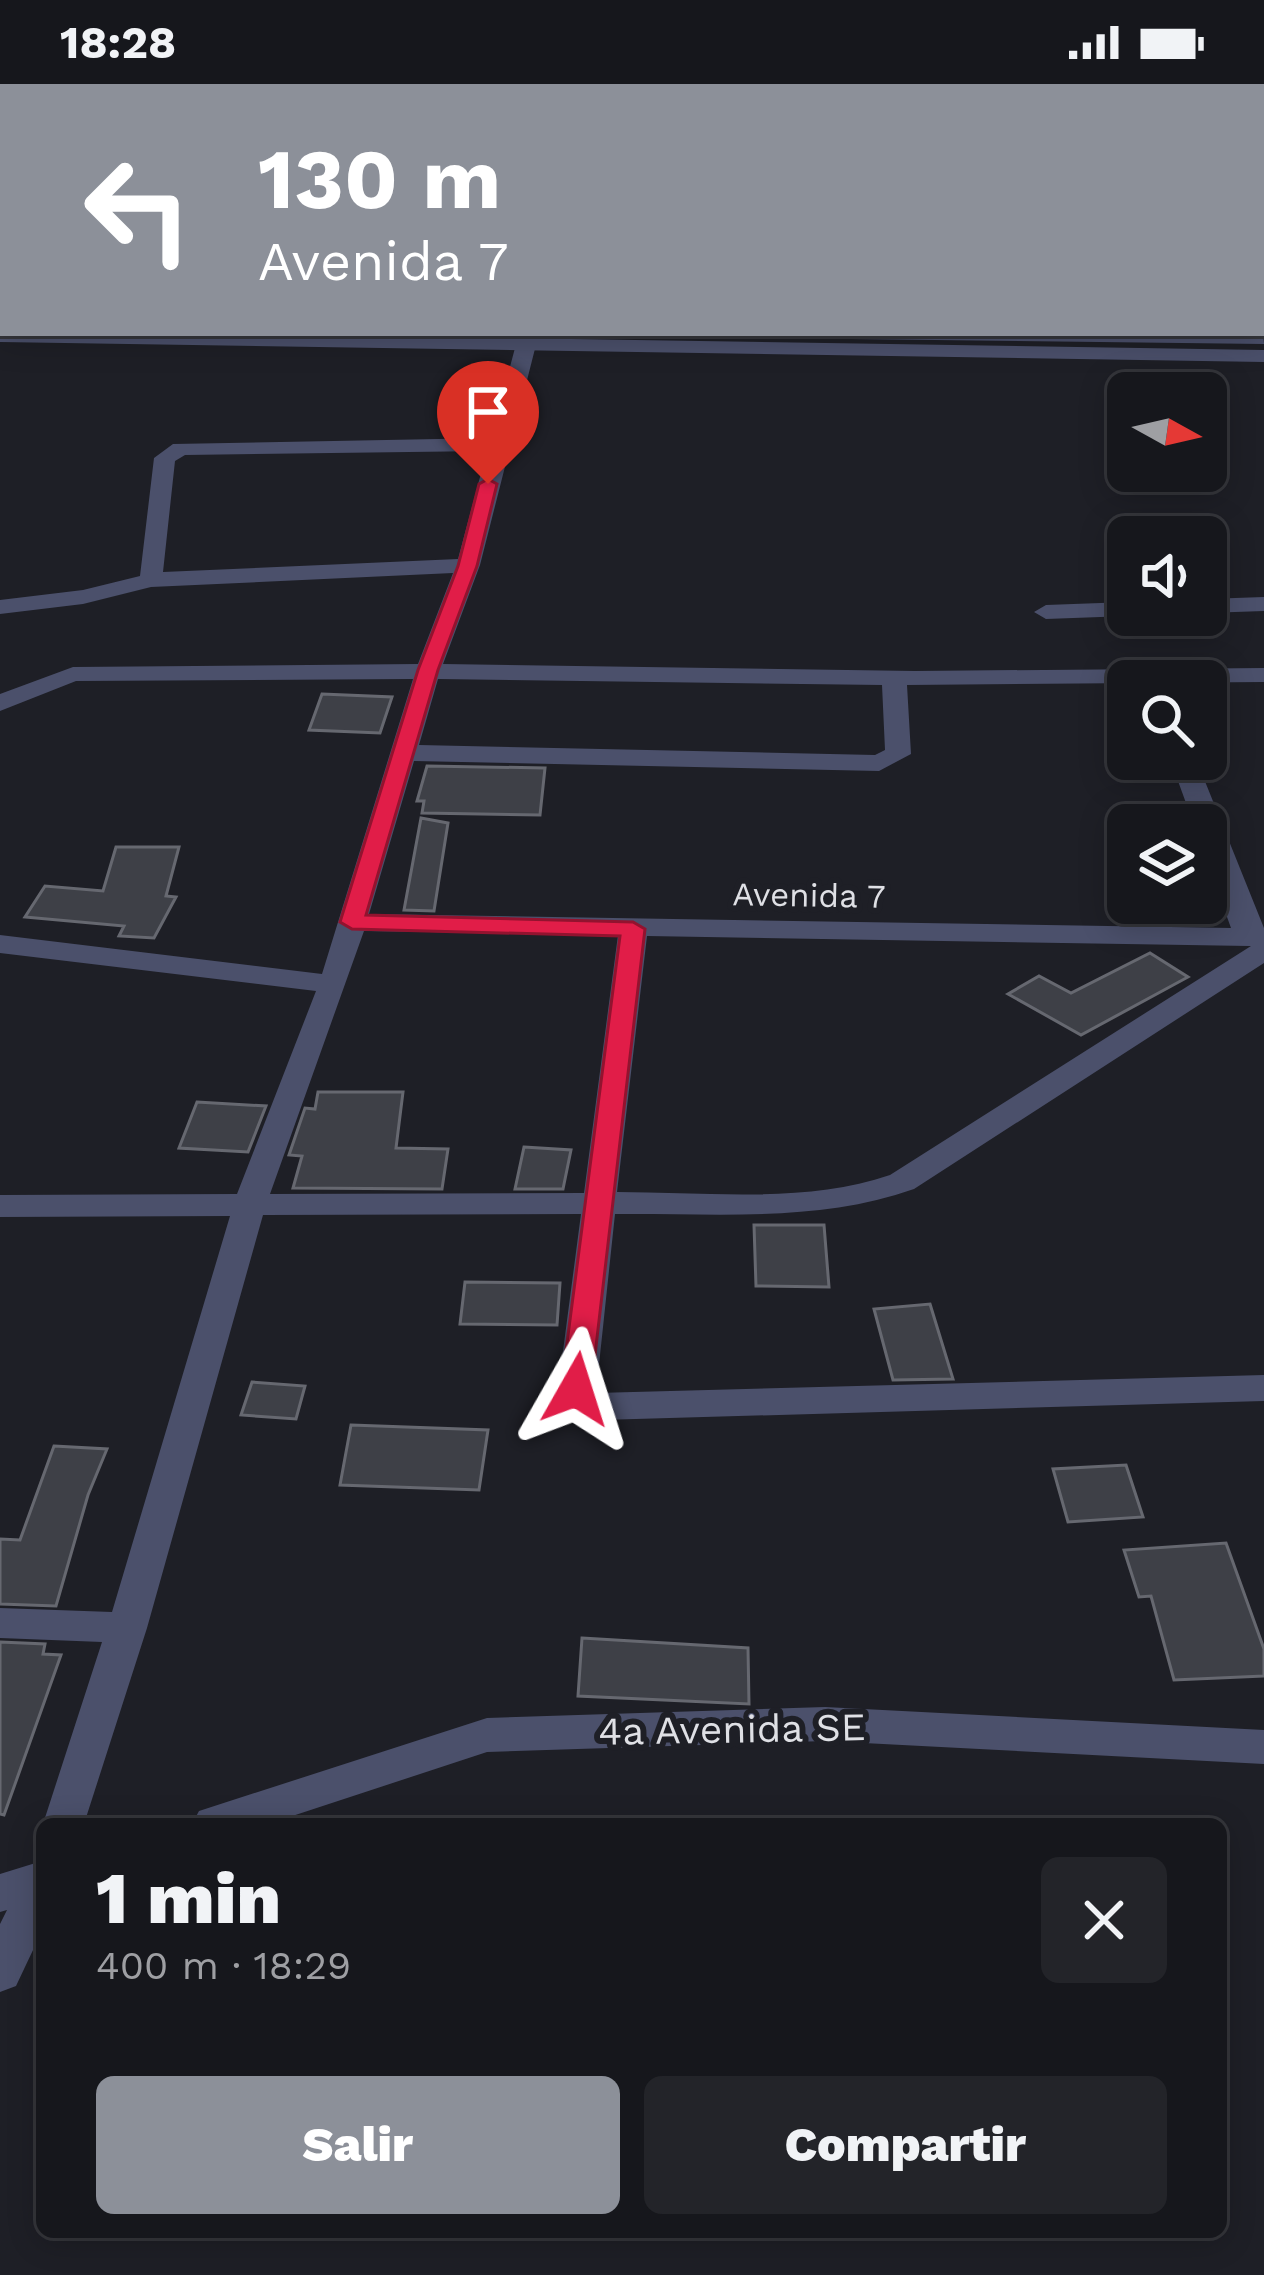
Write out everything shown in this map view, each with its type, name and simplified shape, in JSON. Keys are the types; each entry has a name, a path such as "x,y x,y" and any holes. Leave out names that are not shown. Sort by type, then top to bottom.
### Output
{"street":[{"path":"0,336 1232,342 1264,338"},
{"path":"64,1818 127,1628 250,1203 334,984 428,670 468,566 527,338"},
{"path":"1232,342 1264,356"},
{"path":"151,580 165,458 181,449 498,444"},
{"path":"0,607 83,597 151,580 468,566"},
{"path":"1227,605 1264,604"},
{"path":"1046,612 1107,610"},
{"path":"0,682 73,674 428,670 894,677 1264,675"},
{"path":"0,704 73,674"},
{"path":"404,753 879,764 898,754 894,677"},
{"path":"0,1206 818,1202 856,1198 902,1182 1259,941 1192,780"},
{"name":"Avenida 7","path":"352,922 1259,941"},
{"path":"633,929 576,1389 583,1402 601,1407 1264,1388"},
{"path":"0,944 334,984"},
{"path":"0,1623 127,1628"},
{"name":"4a Avenida SE","path":"232,1818 487,1735 825,1724 1264,1748"},
{"path":"0,1893 36,1883"},
{"path":"0,1972 36,1894"}],"building":[{"path":"322,694 392,697 380,733 309,730"},
{"path":"427,766 545,768 540,815 422,813 424,801 417,801"},
{"path":"421,818 448,823 434,911 404,910"},
{"path":"116,847 179,847 166,896 176,897 154,938 119,936 124,926 25,917 45,886 103,891"},
{"path":"1150,953 1188,977 1081,1035 1008,994 1039,976 1071,993"},
{"path":"318,1092 403,1092 396,1148 448,1149 442,1189 293,1188 302,1156 289,1155 305,1108 315,1109"},
{"path":"197,1102 266,1106 248,1152 179,1148"},
{"path":"524,1147 571,1150 563,1189 515,1189"},
{"path":"754,1225 824,1225 829,1287 756,1286"},
{"path":"465,1282 560,1283 557,1325 460,1324"},
{"path":"930,1304 953,1379 893,1380 874,1309"},
{"path":"252,1382 305,1386 296,1419 241,1415"},
{"path":"351,1425 488,1430 479,1490 340,1485"},
{"path":"54,1446 107,1449 88,1495 56,1606 0,1604 0,1539 20,1540"},
{"path":"1126,1465 1143,1517 1068,1522 1053,1469"},
{"path":"1226,1543 1264,1649 1264,1676 1174,1680 1151,1596 1139,1597 1124,1550"},
{"path":"582,1638 748,1648 749,1704 578,1696"},
{"path":"0,1642 45,1644 43,1654 61,1655 4,1815 0,1814"}],"route":[{"path":"488,484 468,566 428,670 352,922 633,929 576,1389"}]}
